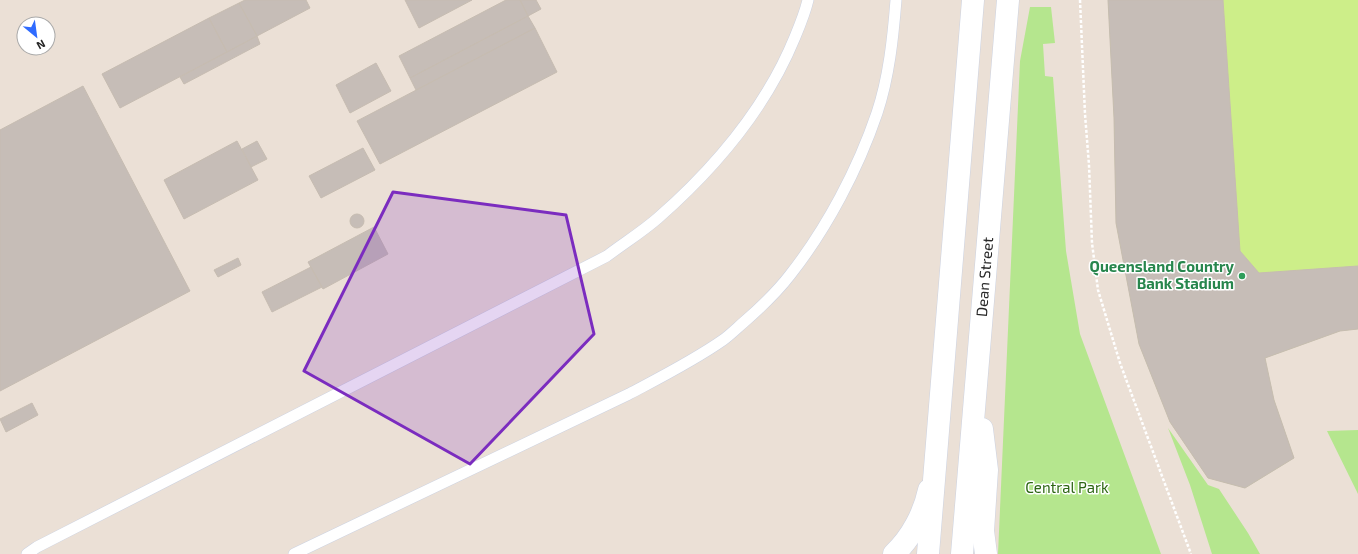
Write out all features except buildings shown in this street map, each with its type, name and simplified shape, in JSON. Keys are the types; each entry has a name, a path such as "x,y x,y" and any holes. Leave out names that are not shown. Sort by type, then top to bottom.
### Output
{"main road":[{"path":"928,554 973,0"},
{"name":"Dean Street","path":"962,554 1008,0"},
{"path":"976,378 987,470 983,531 986,554"},
{"path":"894,554 920,517 928,496 935,464"}],"lane":[{"path":"27,554 37,547 607,256 657,219 693,186 730,145 759,104 786,59 806,11 808,0"},
{"path":"294,554 629,394 678,369 724,339 758,309 790,275 817,236 863,151 877,112 888,68 894,30 896,0"}],"path":[{"path":"1080,0 1092,243 1098,290 1120,364 1191,554"}],"highlighted area":[{"path":"393,192 566,215 594,334 470,464 304,371"}],"green space":[{"name":"Queensland Country Bank Stadium","path":"1108,0 1358,0 1358,329 1340,331 1265,358 1274,400 1294,458 1245,488 1208,478 1170,422 1139,344 1116,223 1114,118"},
{"name":"Central Park","path":"1030,7 1051,7 1055,43 1043,44 1045,76 1053,77 1066,251 1080,334 1161,554 998,554 1020,61"},
{"path":"1168,428 1208,485 1219,489 1260,554 1212,554 1190,485"},
{"path":"1358,430 1358,494 1327,431"}],"place":[{"name":"Queensland Country Bank Stadium","path":"1242,276"}]}
